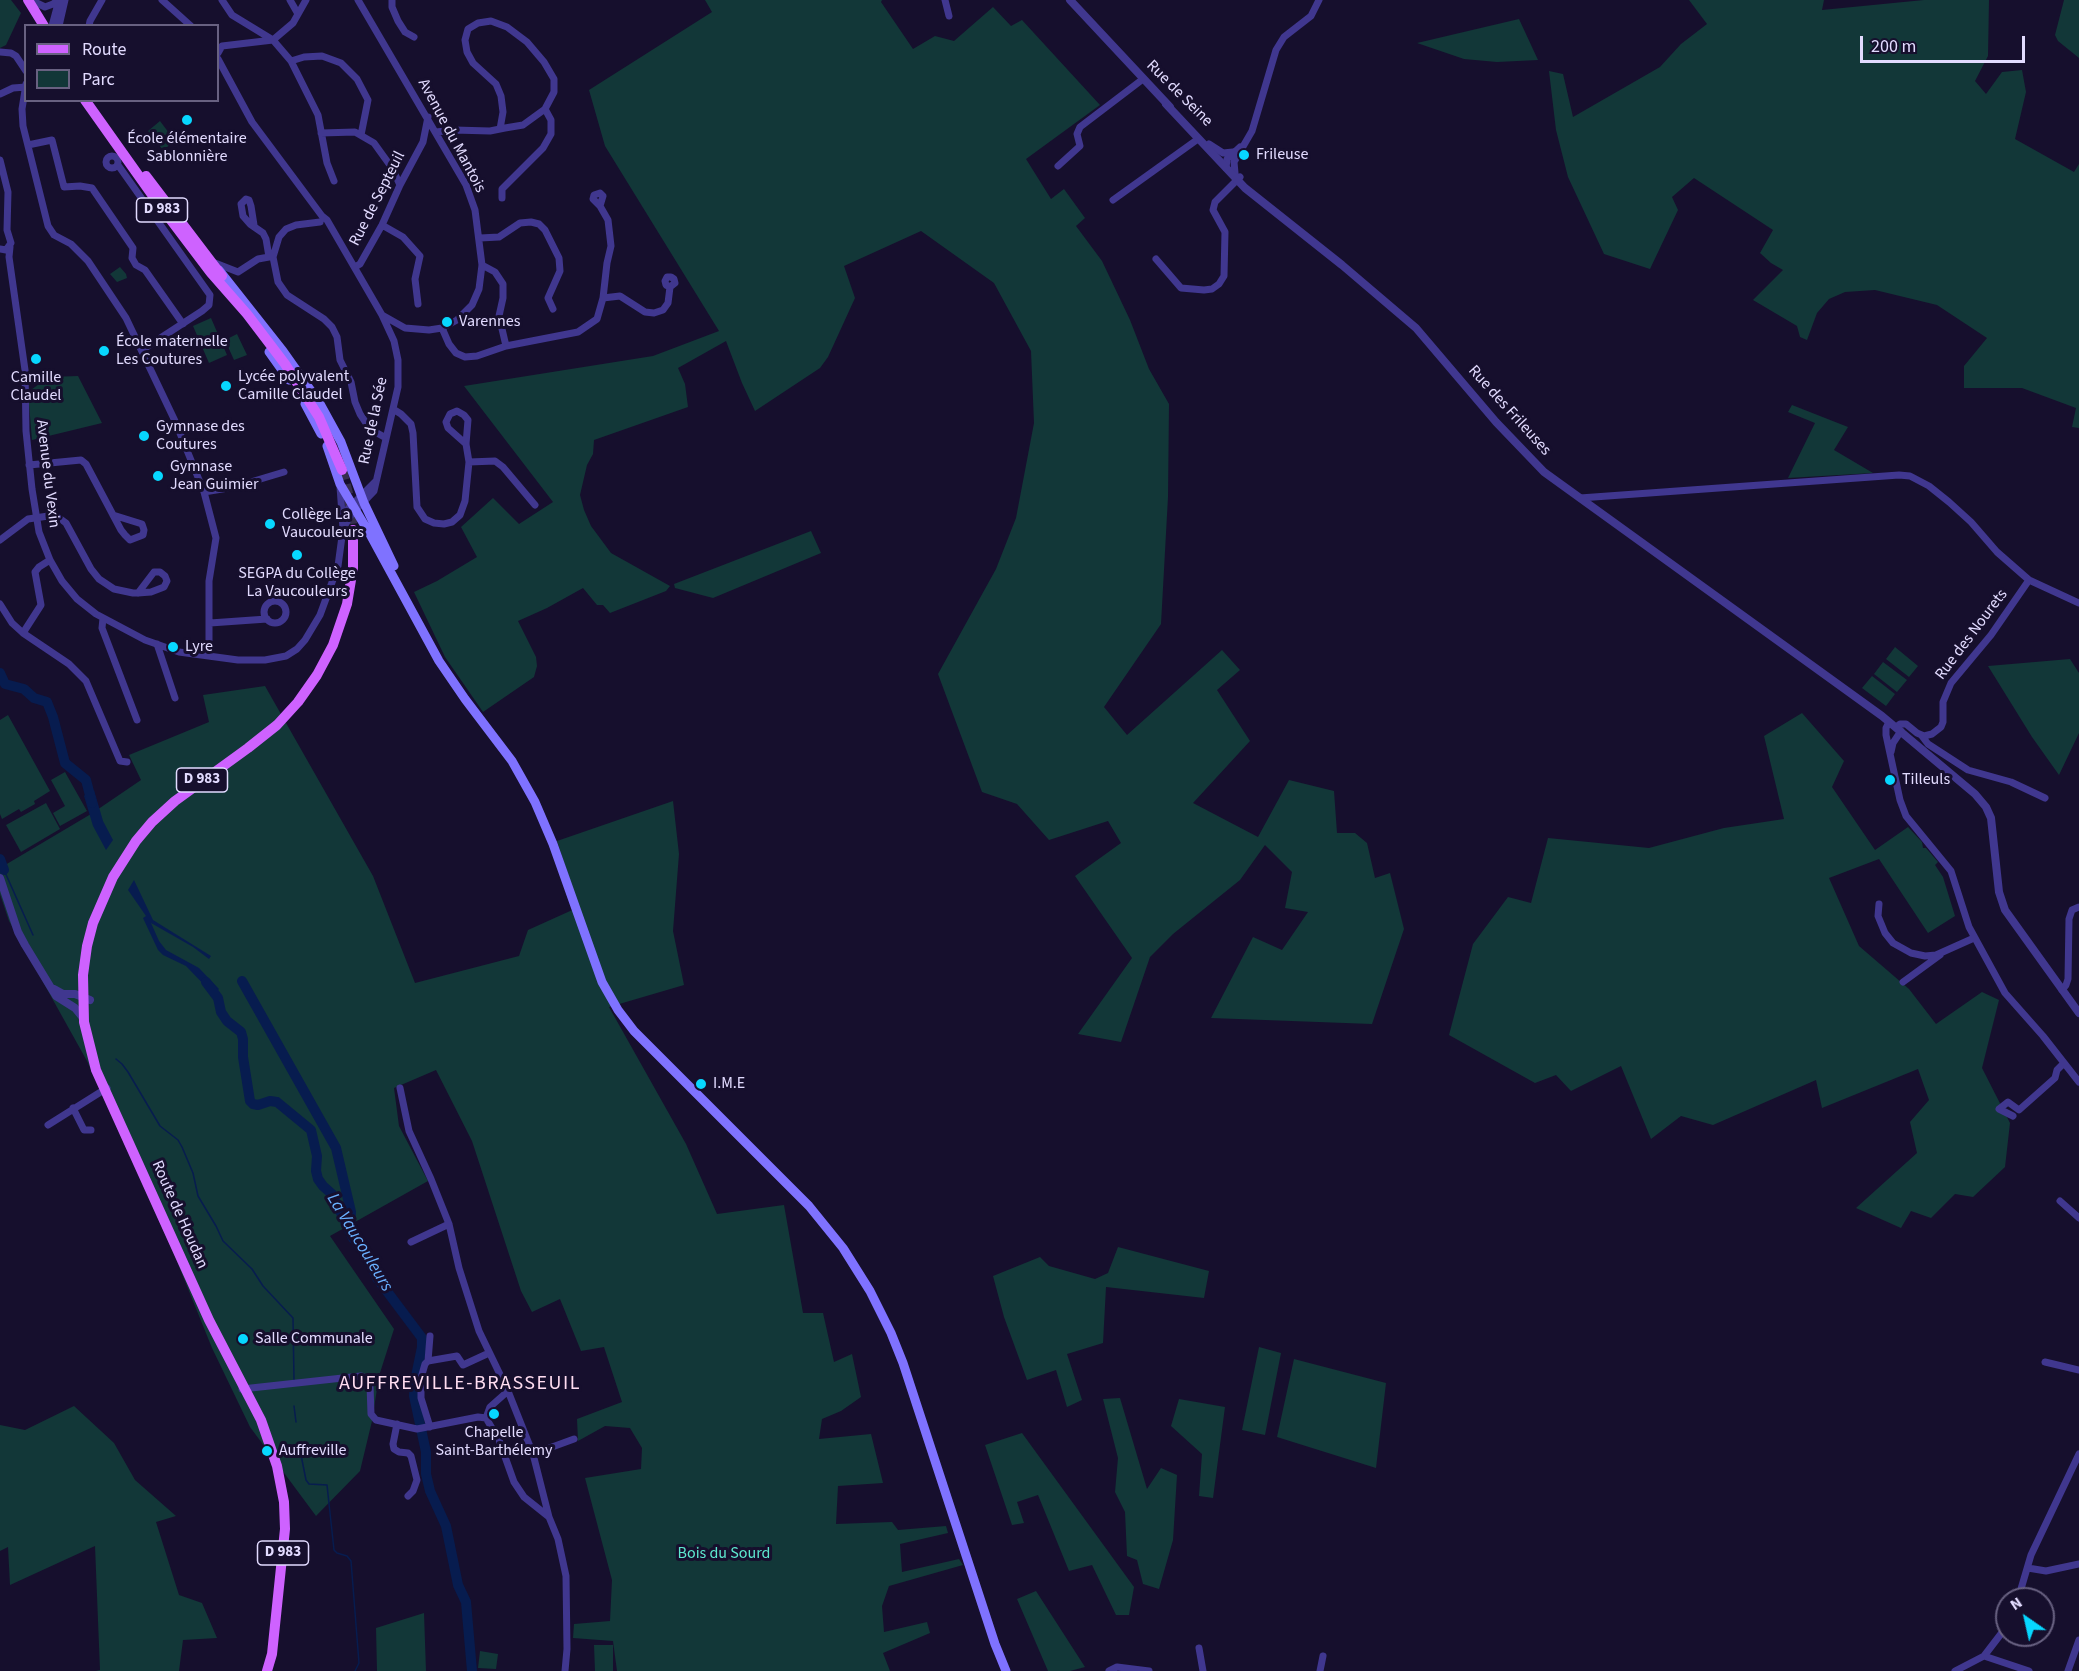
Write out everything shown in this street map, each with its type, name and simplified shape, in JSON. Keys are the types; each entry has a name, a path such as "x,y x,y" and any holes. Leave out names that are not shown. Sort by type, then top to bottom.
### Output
{"main road":[{"path":"21,0 35,24"},
{"path":"30,0 43,24"},
{"name":"D 983","path":"86,102 158,203 211,273 247,314 306,396 329,436 342,470"},
{"path":"93,102 211,261 283,351 319,402 341,442 412,613"},
{"path":"211,261 247,314 254,330 289,380 324,438 340,484 451,679 502,747 527,788 553,844 602,982 614,1004 809,1206 861,1275 887,1323 903,1363 995,1644 1006,1671"},
{"name":"D 983","path":"103,900 126,856 159,815 184,793 270,731 311,685 333,645 344,615 353,568 348,529"},
{"name":"Route de Houdan","path":"98,1065 83,982 90,935 103,900"},
{"name":"Route de Houdan","path":"103,900 92,954 84,1019 98,1065 120,1122 209,1320 224,1359 243,1389 256,1423 267,1437 280,1474 285,1514 272,1654 267,1671"}],"street":[{"path":"30,0 45,7 58,0"},
{"path":"52,24 58,0"},
{"path":"60,24 65,0"},
{"path":"89,24 102,0"},
{"path":"162,0 189,24"},
{"path":"222,0 232,15 273,40 291,61 318,115 327,163 334,181"},
{"path":"290,0 298,14"},
{"path":"219,48 273,40 293,23 306,0"},
{"path":"392,0 392,7 398,21 405,32 414,37"},
{"path":"945,0 949,16"},
{"name":"Rue de Seine","path":"1070,0 1166,104 1209,144 1225,164"},
{"path":"1225,164 1236,154 1252,130 1278,44 1311,16 1318,0"},
{"name":"Avenue du Mantois","path":"361,1 466,185 475,210 482,265 479,289 472,305 457,321 442,328"},
{"path":"437,134 500,129 523,125 545,110 554,92 554,79 544,62 527,42 507,27 491,21 478,23 468,29 465,40 466,52 473,63 496,84 501,96 503,112 500,129"},
{"path":"0,52 11,52 24,68"},
{"path":"291,61 304,57 322,57 341,63 357,79 368,100 361,135"},
{"path":"219,61 252,122 321,219"},
{"path":"1058,166 1080,146 1077,134 1080,127 1143,79"},
{"path":"0,94 13,88 24,88"},
{"path":"24,95 22,109 28,145 45,218 54,235 80,251 126,318 184,441 204,492 216,538 209,581 209,656"},
{"name":"Rue des Frileuses","path":"1166,104 1198,139 1270,207 1416,328 1529,458 1580,498 1789,647 1895,727 1970,789 1986,807 1992,824 1997,883 2005,910 2079,1013"},
{"path":"502,198 502,189 543,148 551,134 550,120 545,110"},
{"name":"Rue de Septeuil","path":"354,267 360,264 382,225 423,142 428,117"},
{"path":"321,133 355,132 374,143 383,154 400,185"},
{"name":"Rue de Septeuil","path":"423,142 437,134"},
{"path":"1113,200 1198,139"},
{"path":"28,145 52,140 64,187 92,188 134,248 132,258 136,265 145,270 183,324"},
{"path":"1209,144 1223,153 1236,154"},
{"path":"1156,259 1181,288 1204,290 1212,289 1219,284 1224,276 1225,232 1213,210 1215,202 1237,177 1234,164 1236,154"},
{"name":"Avenue du Vexin","path":"0,160 8,192 3,234 9,257 25,370 29,465 39,532 50,560 70,592 103,618 123,630 179,652 238,660 266,660 286,656 305,640 320,615 338,566 348,529 342,514 340,484"},
{"path":"118,165 210,295 209,305 142,350"},
{"path":"271,257 279,237 286,229 325,217 382,315 405,328 429,330 442,328 456,353 465,357 477,356 506,346 578,332 597,319 612,246 608,220 600,206"},
{"path":"480,238 499,237 520,223 539,224 545,230 559,258 560,270 549,298 553,309"},
{"path":"254,225 266,239 279,282 287,295 332,327 337,337 340,360 351,382 360,414 370,429 386,438"},
{"path":"382,225 404,237 420,256 415,279 418,304"},
{"path":"211,261 238,272 258,259 271,257"},
{"path":"482,265 495,272 503,284 499,316 506,346"},
{"path":"603,298 620,296 645,312 654,313 663,310 668,303 670,287"},
{"name":"Rue de la Sée","path":"363,499 374,492 398,387 398,360 394,341 382,315"},
{"path":"394,341 405,328"},
{"path":"393,409 411,424 417,507 425,519 434,523 452,522 460,515 465,501 469,462 466,444 468,420 465,415 457,411 450,414 446,422 448,428 466,444"},
{"path":"29,465 81,460 86,464 121,530 130,540 143,536 142,524 114,515"},
{"path":"469,462 495,461 503,467 535,505"},
{"path":"204,492 234,487 284,472"},
{"path":"1580,498 1910,476 1929,486 1950,502 1997,552 2029,580 2079,603"},
{"path":"342,514 363,499"},
{"path":"348,529 346,521 353,507"},
{"path":"0,540 28,519 55,515 62,518 99,579 114,589 138,593"},
{"path":"348,529 348,521 361,520"},
{"path":"23,633 41,604 35,572 50,560"},
{"name":"Rue des Nourets","path":"1922,736 1932,734 1941,727 1942,702 1951,683 1990,635 2029,580"},
{"path":"0,604 12,623 23,633 69,664 86,681 120,761 127,762"},
{"path":"103,618 102,628 137,720"},
{"path":"210,623 267,619"},
{"path":"157,644 175,698"},
{"path":"2045,798 2011,782 1968,770 1928,744 1906,723 1886,732 1900,800 1906,816 1951,871 1965,918 2005,993 2079,1082"},
{"path":"1891,755 1895,727"},
{"path":"0,878 18,932 59,998 78,1010 84,1019"},
{"path":"1879,904 1878,916 1881,926 1893,943 1911,953 1925,956 1944,953"},
{"path":"2062,990 2068,979 2069,919 2072,910 2079,907"},
{"path":"1903,982 1944,953 1974,938"},
{"path":"70,994 83,982"},
{"path":"51,987 61,993 85,1000"},
{"path":"70,1005 85,1000"},
{"path":"2013,1116 2000,1109 2008,1102 2019,1110 2055,1078 2057,1070 2064,1063"},
{"path":"48,1125 106,1088"},
{"path":"399,1088 409,1131 449,1224 459,1268 479,1331 508,1391 533,1454 549,1517 558,1539 566,1576 565,1671"},
{"path":"73,1108 84,1130 91,1130"},
{"path":"2060,1201 2079,1218"},
{"path":"411,1242 449,1224"},
{"path":"428,1428 421,1398 422,1377 428,1361 430,1336"},
{"path":"428,1361 457,1356 463,1365 489,1353"},
{"path":"2045,1362 2079,1370"},
{"path":"243,1389 361,1376 367,1379 370,1385 373,1418 417,1429 478,1417 486,1418"},
{"path":"486,1418 490,1407 508,1391"},
{"path":"486,1418 499,1440 514,1482 524,1497 549,1517"},
{"path":"397,1424 394,1449 411,1456 417,1480 413,1491 408,1496"},
{"path":"533,1454 573,1439"},
{"path":"2022,1587 2031,1555 2079,1454"},
{"path":"2028,1568 2046,1571 2079,1564"},
{"path":"2068,1671 2077,1652 2079,1640"},
{"path":"1955,1671 1984,1656 1995,1642"},
{"path":"1199,1647 1203,1671"},
{"path":"1320,1671 1323,1656"},
{"path":"1984,1656 2029,1671"},
{"path":"1109,1671 1117,1667 1149,1671"}],"green space":[{"path":"0,0 11,0 21,13 6,45 0,48"},
{"path":"705,0 882,0 881,2 913,49 935,36 954,41 993,7 1011,26 1022,20 1100,105 1026,159 1051,199 1064,189 1085,218 1076,226 1102,261 1130,320 1149,369 1169,404 1168,497 1161,624 1104,707 1127,735 1222,650 1240,670 1217,690 1250,741 1193,803 1258,837 1289,780 1334,791 1337,833 1355,833 1367,843 1375,878 1390,873 1404,929 1372,1024 1211,1018 1253,937 1282,950 1308,912 1285,908 1292,872 1265,845 1240,880 1173,934 1150,957 1121,1042 1078,1034 1132,958 1075,876 1121,843 1108,821 1049,840 1017,804 982,792 938,674 996,569 1016,518 1034,423 1031,351 994,283 921,231 844,266 855,298 828,357 820,368 755,411 726,341 678,368 685,384 688,407 594,440 593,454 587,465 580,495 591,526 611,553 670,586 666,591 610,613 603,605 597,605 583,588 518,621 536,657 537,666 534,677 483,712 445,657 414,592 477,557 461,527 493,498 519,524 553,502 464,386 653,356 719,331 605,146 589,90 712,12"},
{"path":"1689,0 1824,0 1822,10 1924,0 1989,0 1988,56 1975,81 1986,94 2002,72 2022,70 2026,92 2015,139 2074,172 2079,164 2079,428 2072,427 2076,408 2022,388 1964,388 1964,366 1987,338 1937,305 1875,290 1845,292 1829,299 1817,313 1807,340 1800,337 1797,326 1753,300 1783,270 1760,253 1773,230 1694,178 1672,197 1678,210 1650,269 1604,254 1568,177 1556,130 1549,71 1563,74 1573,117 1660,67 1681,44 1707,24"},
{"path":"2064,0 2079,0 2079,58 2058,41 2055,35"},
{"path":"1519,19 1538,60 1497,62 1464,59 1417,43"},
{"path":"160,121 175,141 163,150 148,131"},
{"path":"120,267 127,278 117,282 110,274"},
{"path":"211,318 227,355 209,363 193,326"},
{"path":"237,334 247,355 234,360 225,340"},
{"path":"78,376 102,423 32,440 28,392 49,377"},
{"path":"1792,405 1848,427 1834,450 1873,473 1788,478 1815,423 1788,412"},
{"path":"811,531 821,553 713,598 675,588 674,584"},
{"path":"1895,647 1918,666 1909,677 1886,659"},
{"path":"2070,659 2079,673 2079,733 2059,775 2032,737 1988,666"},
{"path":"1883,662 1907,680 1897,692 1874,674"},
{"path":"1872,676 1895,694 1886,706 1862,688"},
{"name":"Bois du Sourd","path":"265,686 373,876 415,983 519,956 528,930 579,907 557,841 673,801 679,854 673,931 684,985 609,1007 686,1144 717,1214 784,1205 803,1313 823,1313 834,1362 852,1354 861,1397 841,1411 822,1419 819,1439 871,1434 883,1483 838,1486 836,1524 892,1522 898,1530 946,1526 948,1533 900,1544 902,1572 959,1559 963,1565 889,1586 882,1606 884,1632 927,1622 930,1633 883,1653 890,1671 617,1671 613,1641 573,1638 574,1624 610,1621 612,1580 585,1478 641,1469 642,1448 630,1428 605,1426 578,1441 577,1419 622,1402 604,1347 581,1351 560,1299 532,1312 521,1291 472,1141 436,1070 394,1088 399,1126 428,1181 330,1236 394,1329 379,1376 372,1421 360,1471 316,1516 250,1427 212,1348 174,1254 87,1061 9,921 0,894 0,868 91,814 141,780 129,755 209,722 203,695"},
{"path":"1802,713 1844,761 1832,787 1875,850 1908,827 1922,842 1923,848 1926,848 1938,862 1935,865 1943,877 1955,916 1928,933 1879,859 1829,878 1859,946 1909,989 1936,1024 1982,992 1999,1000 1982,1068 2010,1123 2005,1167 1973,1197 1955,1194 1931,1218 1911,1211 1901,1228 1856,1208 1917,1153 1910,1122 1929,1100 1918,1069 1822,1108 1816,1080 1713,1125 1681,1116 1651,1139 1621,1066 1571,1091 1556,1075 1535,1083 1449,1035 1473,944 1508,897 1531,903 1548,838 1649,848 1724,828 1784,819 1764,736"},
{"path":"8,715 50,791 34,801 35,804 21,812 19,809 2,819 0,814 0,720"},
{"path":"65,772 87,811 60,826 53,813 65,806 51,780"},
{"path":"46,803 60,829 21,852 6,825"},
{"path":"1118,1247 1209,1271 1204,1298 1106,1287 1103,1343 1067,1354 1082,1400 1067,1407 1056,1370 1027,1380 1004,1317 993,1276 1040,1257 1049,1266 1095,1279 1108,1273"},
{"path":"1259,1347 1281,1353 1265,1435 1242,1430"},
{"path":"1294,1359 1386,1383 1376,1468 1277,1437"},
{"path":"1120,1398 1147,1489 1161,1468 1177,1475 1173,1540 1159,1589 1143,1584 1137,1560 1127,1556 1125,1512 1115,1492 1118,1458 1103,1399"},
{"path":"1179,1399 1225,1407 1213,1498 1199,1496 1202,1454 1171,1426"},
{"path":"74,1406 114,1443 135,1480 176,1516 156,1522 179,1595 202,1603 217,1638 183,1640 179,1671 96,1671 100,1670 95,1546 10,1585 8,1547 0,1551 0,1425 25,1430"},
{"path":"1022,1433 1134,1587 1129,1615 1116,1615 1092,1565 1069,1571 1038,1495 1017,1502 1024,1523 1012,1525 985,1445"},
{"path":"1036,1591 1085,1667 1070,1671 1048,1671 1017,1599"},
{"path":"424,1613 426,1671 377,1671 376,1628"},
{"path":"594,1645 613,1645 613,1671 595,1671"},
{"path":"480,1651 498,1654 496,1669 478,1668"}],"water":[{"path":"94,790 103,821 113,840 106,850 93,826 84,796 87,791"},
{"path":"134,880 153,920 211,956 209,959 151,923 166,950 199,968 219,989 211,997 210,991 186,966 163,955 158,950 143,918 146,916 128,890"}],"waterway":[{"name":"La Vaucouleurs","path":"0,673 5,684 24,689 34,698 47,702 65,763 86,780 92,803"},
{"name":"La Vaucouleurs","path":"0,859 4,870"},
{"path":"4,870 33,935"},
{"path":"242,981 336,1148 351,1212 350,1230"},
{"name":"La Vaucouleurs","path":"206,982 218,998 221,1012 227,1021 241,1032 250,1101 258,1105 270,1101 277,1102 311,1130 317,1156 318,1179 332,1194 353,1238 366,1254 377,1278 422,1338 414,1396 426,1452 426,1474 430,1491 446,1526 458,1585 466,1602 472,1671"},
{"path":"116,1059 128,1072 160,1126 178,1140 193,1173 198,1196 223,1241 252,1269 263,1286 293,1318 294,1380"},
{"path":"294,1406 296,1422"},
{"path":"299,1445 306,1480 309,1484 327,1485 334,1550 347,1556 351,1561 359,1663 355,1671"}],"tunnel":[{"path":"342,470 349,497 353,530"}],"place":[{"name":"École élémentaire Sablonnière","path":"187,120"},
{"name":"Frileuse","path":"1244,155"},
{"name":"Varennes","path":"447,322"},
{"name":"École maternelle Les Coutures","path":"104,351"},
{"name":"Camille Claudel","path":"36,359"},
{"name":"Lycée polyvalent Camille Claudel","path":"226,386"},
{"name":"Gymnase des Coutures","path":"144,436"},
{"name":"Gymnase Jean Guimier","path":"158,476"},
{"name":"Collège La Vaucouleurs","path":"270,524"},
{"name":"SEGPA du Collège La Vaucouleurs","path":"297,555"},
{"name":"Lyre","path":"173,647"},
{"name":"Tilleuls","path":"1890,780"},
{"name":"I.M.E","path":"701,1084"},
{"name":"Salle Communale","path":"243,1339"},
{"name":"Chapelle Saint-Barthélemy","path":"494,1414"},
{"name":"Auffreville","path":"267,1451"}],"district":[{"name":"AUFFREVILLE-BRASSEUIL","path":"460,1385"}]}
